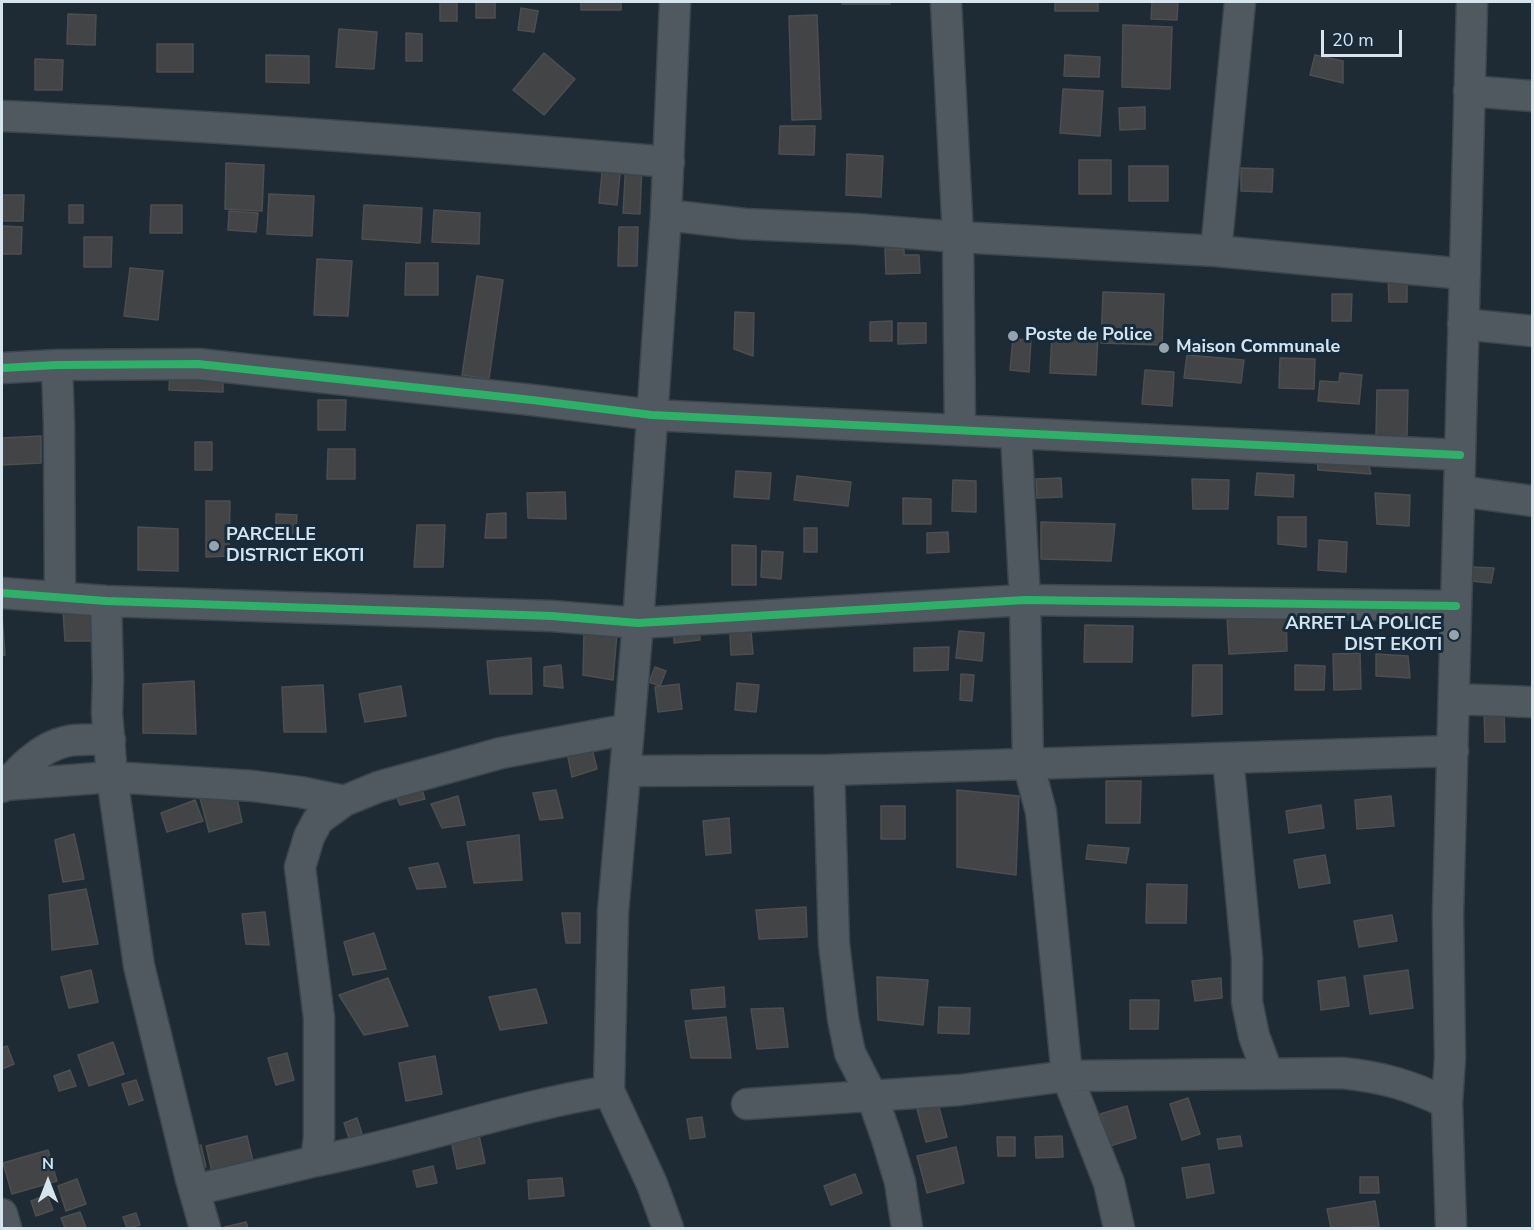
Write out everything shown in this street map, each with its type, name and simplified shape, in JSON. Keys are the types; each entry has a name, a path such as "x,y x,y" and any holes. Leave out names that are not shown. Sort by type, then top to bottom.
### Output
{"street":[{"path":"668,1228 652,1184 609,1091 613,912 638,623 666,215 675,2"},
{"path":"946,2 958,237 960,430"},
{"path":"1216,251 1239,2"},
{"path":"1451,1228 1447,1103 1450,1058 1448,914 1472,2"},
{"path":"1469,91 1533,96"},
{"path":"2,116 160,123 669,162"},
{"path":"666,215 745,224 1216,251 1465,274"},
{"path":"1463,324 1533,331"},
{"path":"2,368 57,365 198,364 652,415 1460,455"},
{"path":"57,365 60,597"},
{"path":"1016,434 1024,600 1028,763 1041,812 1067,1077 1109,1183 1119,1228"},
{"path":"1459,491 1533,501"},
{"path":"2,593 106,601 552,616 638,623 1024,600 1456,606"},
{"path":"106,601 107,713 112,777 139,966 205,1228"},
{"path":"1454,699 1533,702"},
{"path":"316,1161 319,1137 319,1018 300,867 309,837 318,820 344,801 378,787 501,753 629,729"},
{"path":"3,786 31,760 56,743 78,739 110,740"},
{"path":"625,771 829,770 1453,751"},
{"path":"1228,758 1247,958 1247,1002 1254,1036 1268,1074"},
{"path":"829,770 834,944 843,1019 849,1053 872,1096 900,1182 907,1228"},
{"path":"3,786 112,777 253,786 344,801"},
{"path":"747,1104 960,1090 1067,1077 1342,1073 1375,1077 1416,1088 1447,1103"},
{"path":"195,1190 316,1161 370,1151 571,1097 609,1091"},
{"path":"2,1214 6,1228"}],"building":[{"path":"440,2 457,2 457,21 440,21"},
{"path":"476,2 495,2 495,18 476,18"},
{"path":"581,2 621,2 621,10 581,10"},
{"path":"842,2 890,2 890,4 842,4"},
{"path":"1055,2 1098,2 1098,11 1055,11"},
{"path":"1152,2 1178,2 1177,20 1151,19"},
{"path":"521,8 538,11 534,32 518,30"},
{"path":"68,14 96,15 95,45 67,44"},
{"path":"817,15 821,119 792,120 789,16"},
{"path":"1123,25 1172,27 1170,89 1122,87"},
{"path":"339,29 377,32 374,69 336,67"},
{"path":"406,33 422,34 422,61 406,61"},
{"path":"157,44 193,44 193,72 157,72"},
{"path":"544,53 575,79 544,115 513,90"},
{"path":"266,55 309,56 309,83 266,82"},
{"path":"1065,55 1100,57 1099,77 1064,76"},
{"path":"1315,55 1343,61 1343,83 1310,75"},
{"path":"35,59 63,60 62,90 35,90"},
{"path":"1063,89 1103,91 1100,136 1060,133"},
{"path":"1145,107 1145,129 1120,130 1119,108"},
{"path":"780,126 815,126 814,155 779,154"},
{"path":"847,154 883,156 881,197 846,195"},
{"path":"1079,160 1111,160 1111,194 1079,194"},
{"path":"626,161 642,162 640,214 623,213"},
{"path":"603,162 621,163 617,205 599,203"},
{"path":"226,163 264,165 262,211 225,209"},
{"path":"1129,166 1168,166 1168,201 1129,201"},
{"path":"1241,168 1273,169 1272,192 1241,191"},
{"path":"269,194 314,196 312,236 267,234"},
{"path":"2,195 24,195 23,221 2,221"},
{"path":"69,205 83,205 83,223 69,223"},
{"path":"151,205 182,205 182,233 150,233"},
{"path":"364,205 422,208 420,243 362,239"},
{"path":"434,210 480,213 479,244 432,242"},
{"path":"229,211 258,213 256,232 228,230"},
{"path":"2,226 22,227 21,254 2,254"},
{"path":"619,227 638,227 637,266 618,266"},
{"path":"84,237 112,237 111,267 84,267"},
{"path":"885,249 904,249 904,255 919,255 920,273 886,274"},
{"path":"317,259 352,261 348,316 314,315"},
{"path":"406,263 438,263 438,295 405,295"},
{"path":"130,268 163,271 158,320 124,316"},
{"path":"1407,275 1407,302 1389,302 1388,276"},
{"path":"477,276 503,280 489,379 462,375"},
{"path":"1103,292 1164,294 1162,345 1101,343"},
{"path":"1332,294 1352,294 1351,321 1332,321"},
{"path":"735,312 754,313 753,356 734,349"},
{"path":"892,321 892,341 870,341 870,322"},
{"path":"898,323 926,323 926,343 898,344"},
{"path":"1052,332 1098,334 1096,375 1050,373"},
{"path":"1013,339 1031,340 1029,372 1010,370"},
{"path":"1187,355 1244,360 1241,383 1184,378"},
{"path":"1280,358 1315,359 1314,389 1279,388"},
{"path":"1145,370 1174,372 1172,406 1142,404"},
{"path":"170,371 223,372 223,392 169,390"},
{"path":"1340,373 1362,375 1359,404 1318,401 1320,381 1339,382"},
{"path":"1377,390 1408,390 1407,436 1376,436"},
{"path":"318,400 346,400 345,430 318,430"},
{"path":"41,436 41,463 2,465 2,438"},
{"path":"195,442 212,442 212,470 195,470"},
{"path":"328,449 355,449 355,479 327,479"},
{"path":"1317,457 1367,459 1371,474 1318,470"},
{"path":"736,471 771,473 769,499 734,497"},
{"path":"1257,473 1294,475 1293,497 1255,495"},
{"path":"797,476 851,482 848,506 794,500"},
{"path":"1061,478 1062,497 1037,498 1036,479"},
{"path":"1192,479 1229,480 1228,509 1193,509"},
{"path":"953,480 976,481 976,512 952,511"},
{"path":"565,492 566,519 528,518 527,493"},
{"path":"1375,493 1410,495 1409,526 1377,524"},
{"path":"903,498 931,499 931,524 903,524"},
{"path":"206,501 230,501 229,556 206,557"},
{"path":"506,513 506,538 485,538 487,514"},
{"path":"276,514 297,515 295,542 276,540"},
{"path":"1278,517 1306,517 1306,547 1278,544"},
{"path":"1041,522 1115,524 1111,561 1041,559"},
{"path":"417,525 445,525 443,567 414,567"},
{"path":"138,527 178,529 178,571 138,570"},
{"path":"804,528 817,528 817,552 804,552"},
{"path":"948,532 949,552 927,553 927,533"},
{"path":"1319,540 1347,542 1346,572 1318,570"},
{"path":"732,545 756,546 756,585 732,585"},
{"path":"762,551 783,552 781,579 761,577"},
{"path":"1472,567 1494,568 1491,583 1470,581"},
{"path":"63,610 92,610 95,641 65,641"},
{"path":"1286,613 1287,651 1229,654 1227,616"},
{"path":"2,615 5,655 2,656"},
{"path":"699,623 700,640 674,643 674,626"},
{"path":"1085,625 1133,626 1132,662 1084,662"},
{"path":"751,631 753,654 731,655 730,633"},
{"path":"959,631 984,633 982,661 956,658"},
{"path":"584,632 617,634 613,680 583,675"},
{"path":"949,647 948,670 914,671 914,648"},
{"path":"1360,653 1361,689 1334,690 1333,654"},
{"path":"1376,654 1408,656 1410,678 1376,676"},
{"path":"531,658 532,694 490,694 487,661"},
{"path":"561,665 563,688 544,686 544,667"},
{"path":"1193,665 1222,665 1222,714 1192,716"},
{"path":"1295,665 1325,666 1324,690 1295,690"},
{"path":"655,667 666,671 660,686 649,682"},
{"path":"961,674 974,675 972,701 960,700"},
{"path":"194,681 196,734 143,733 143,684"},
{"path":"737,683 759,685 756,712 735,710"},
{"path":"679,684 682,709 658,712 655,687"},
{"path":"323,685 326,732 284,732 282,687"},
{"path":"401,686 406,716 365,722 359,694"},
{"path":"1484,711 1504,711 1505,742 1485,742"},
{"path":"591,745 597,769 572,777 566,748"},
{"path":"418,778 425,799 400,805 392,786"},
{"path":"1106,781 1141,781 1140,823 1106,823"},
{"path":"235,788 242,822 209,832 200,798"},
{"path":"556,790 563,818 540,820 533,793"},
{"path":"957,790 1019,796 1016,875 957,867"},
{"path":"458,796 465,825 442,828 431,804"},
{"path":"1391,796 1394,826 1357,829 1355,800"},
{"path":"195,800 203,821 167,832 161,813"},
{"path":"1321,805 1324,828 1289,833 1286,811"},
{"path":"881,806 905,806 905,839 881,839"},
{"path":"729,818 731,853 706,855 703,821"},
{"path":"74,834 84,879 63,882 55,840"},
{"path":"519,835 522,880 474,883 467,842"},
{"path":"1088,845 1129,848 1126,863 1086,859"},
{"path":"1325,855 1330,883 1299,888 1294,860"},
{"path":"438,863 446,887 417,889 409,868"},
{"path":"1147,884 1187,885 1186,923 1146,923"},
{"path":"86,889 98,944 52,950 49,895"},
{"path":"806,907 807,937 759,939 756,910"},
{"path":"265,912 269,945 246,944 242,914"},
{"path":"562,913 580,913 580,943 566,943"},
{"path":"1392,915 1397,941 1359,947 1354,921"},
{"path":"374,933 386,969 353,975 344,942"},
{"path":"91,970 98,1002 69,1008 61,977"},
{"path":"1408,970 1413,1008 1370,1014 1364,976"},
{"path":"877,977 928,980 923,1025 878,1020"},
{"path":"1345,977 1349,1006 1321,1010 1318,981"},
{"path":"388,978 408,1026 364,1035 339,995"},
{"path":"1221,978 1222,998 1195,1001 1192,981"},
{"path":"724,987 725,1007 693,1009 691,990"},
{"path":"536,989 547,1023 500,1030 489,997"},
{"path":"1130,1000 1159,1000 1158,1029 1130,1029"},
{"path":"939,1007 970,1008 969,1034 938,1033"},
{"path":"783,1008 788,1047 757,1049 751,1009"},
{"path":"726,1017 731,1058 691,1058 685,1021"},
{"path":"113,1042 124,1074 89,1086 78,1055"},
{"path":"7,1046 14,1064 2,1069 2,1048"},
{"path":"287,1053 294,1080 276,1085 268,1058"},
{"path":"435,1056 442,1094 406,1101 399,1063"},
{"path":"70,1070 76,1086 59,1091 54,1076"},
{"path":"136,1080 143,1100 129,1105 122,1084"},
{"path":"1188,1098 1200,1134 1182,1140 1170,1104"},
{"path":"937,1100 947,1137 926,1142 916,1105"},
{"path":"1127,1106 1136,1138 1110,1146 1100,1114"},
{"path":"702,1117 705,1137 690,1139 687,1119"},
{"path":"357,1118 362,1134 349,1138 344,1123"},
{"path":"479,1135 485,1163 457,1169 451,1140"},
{"path":"247,1136 254,1166 213,1176 206,1146"},
{"path":"1062,1136 1063,1157 1036,1158 1035,1137"},
{"path":"1240,1136 1242,1146 1219,1149 1217,1139"},
{"path":"997,1137 1015,1137 1015,1156 998,1156"},
{"path":"201,1145 206,1167 196,1169 191,1147"},
{"path":"956,1147 964,1183 927,1193 917,1156"},
{"path":"48,1150 57,1181 12,1194 3,1163"},
{"path":"1209,1164 1214,1193 1187,1198 1182,1168"},
{"path":"433,1166 437,1183 417,1187 413,1171"},
{"path":"855,1174 862,1193 831,1205 824,1186"},
{"path":"1360,1177 1378,1177 1379,1193 1360,1193"},
{"path":"562,1178 564,1196 529,1199 528,1180"},
{"path":"77,1179 86,1204 66,1211 58,1186"},
{"path":"47,1195 53,1210 36,1216 31,1201"},
{"path":"1375,1201 1379,1226 1331,1228 1327,1209"},
{"path":"80,1212 86,1228 65,1228 61,1218"},
{"path":"136,1213 140,1225 127,1228 123,1217"},
{"path":"246,1222 248,1228 225,1228 225,1227"}],"cycle path":[{"path":"2,368 57,365 198,364 652,415 1460,455"},
{"path":"2,593 106,601 552,616 638,623 1025,600 1456,606"}],"place":[{"name":"Poste de Police","path":"1013,336"},
{"name":"Maison Communale","path":"1164,348"},
{"name":"PARCELLE DISTRICT EKOTI","path":"214,546"},
{"name":"ARRET LA POLICE DIST EKOTI","path":"1454,635"}]}
